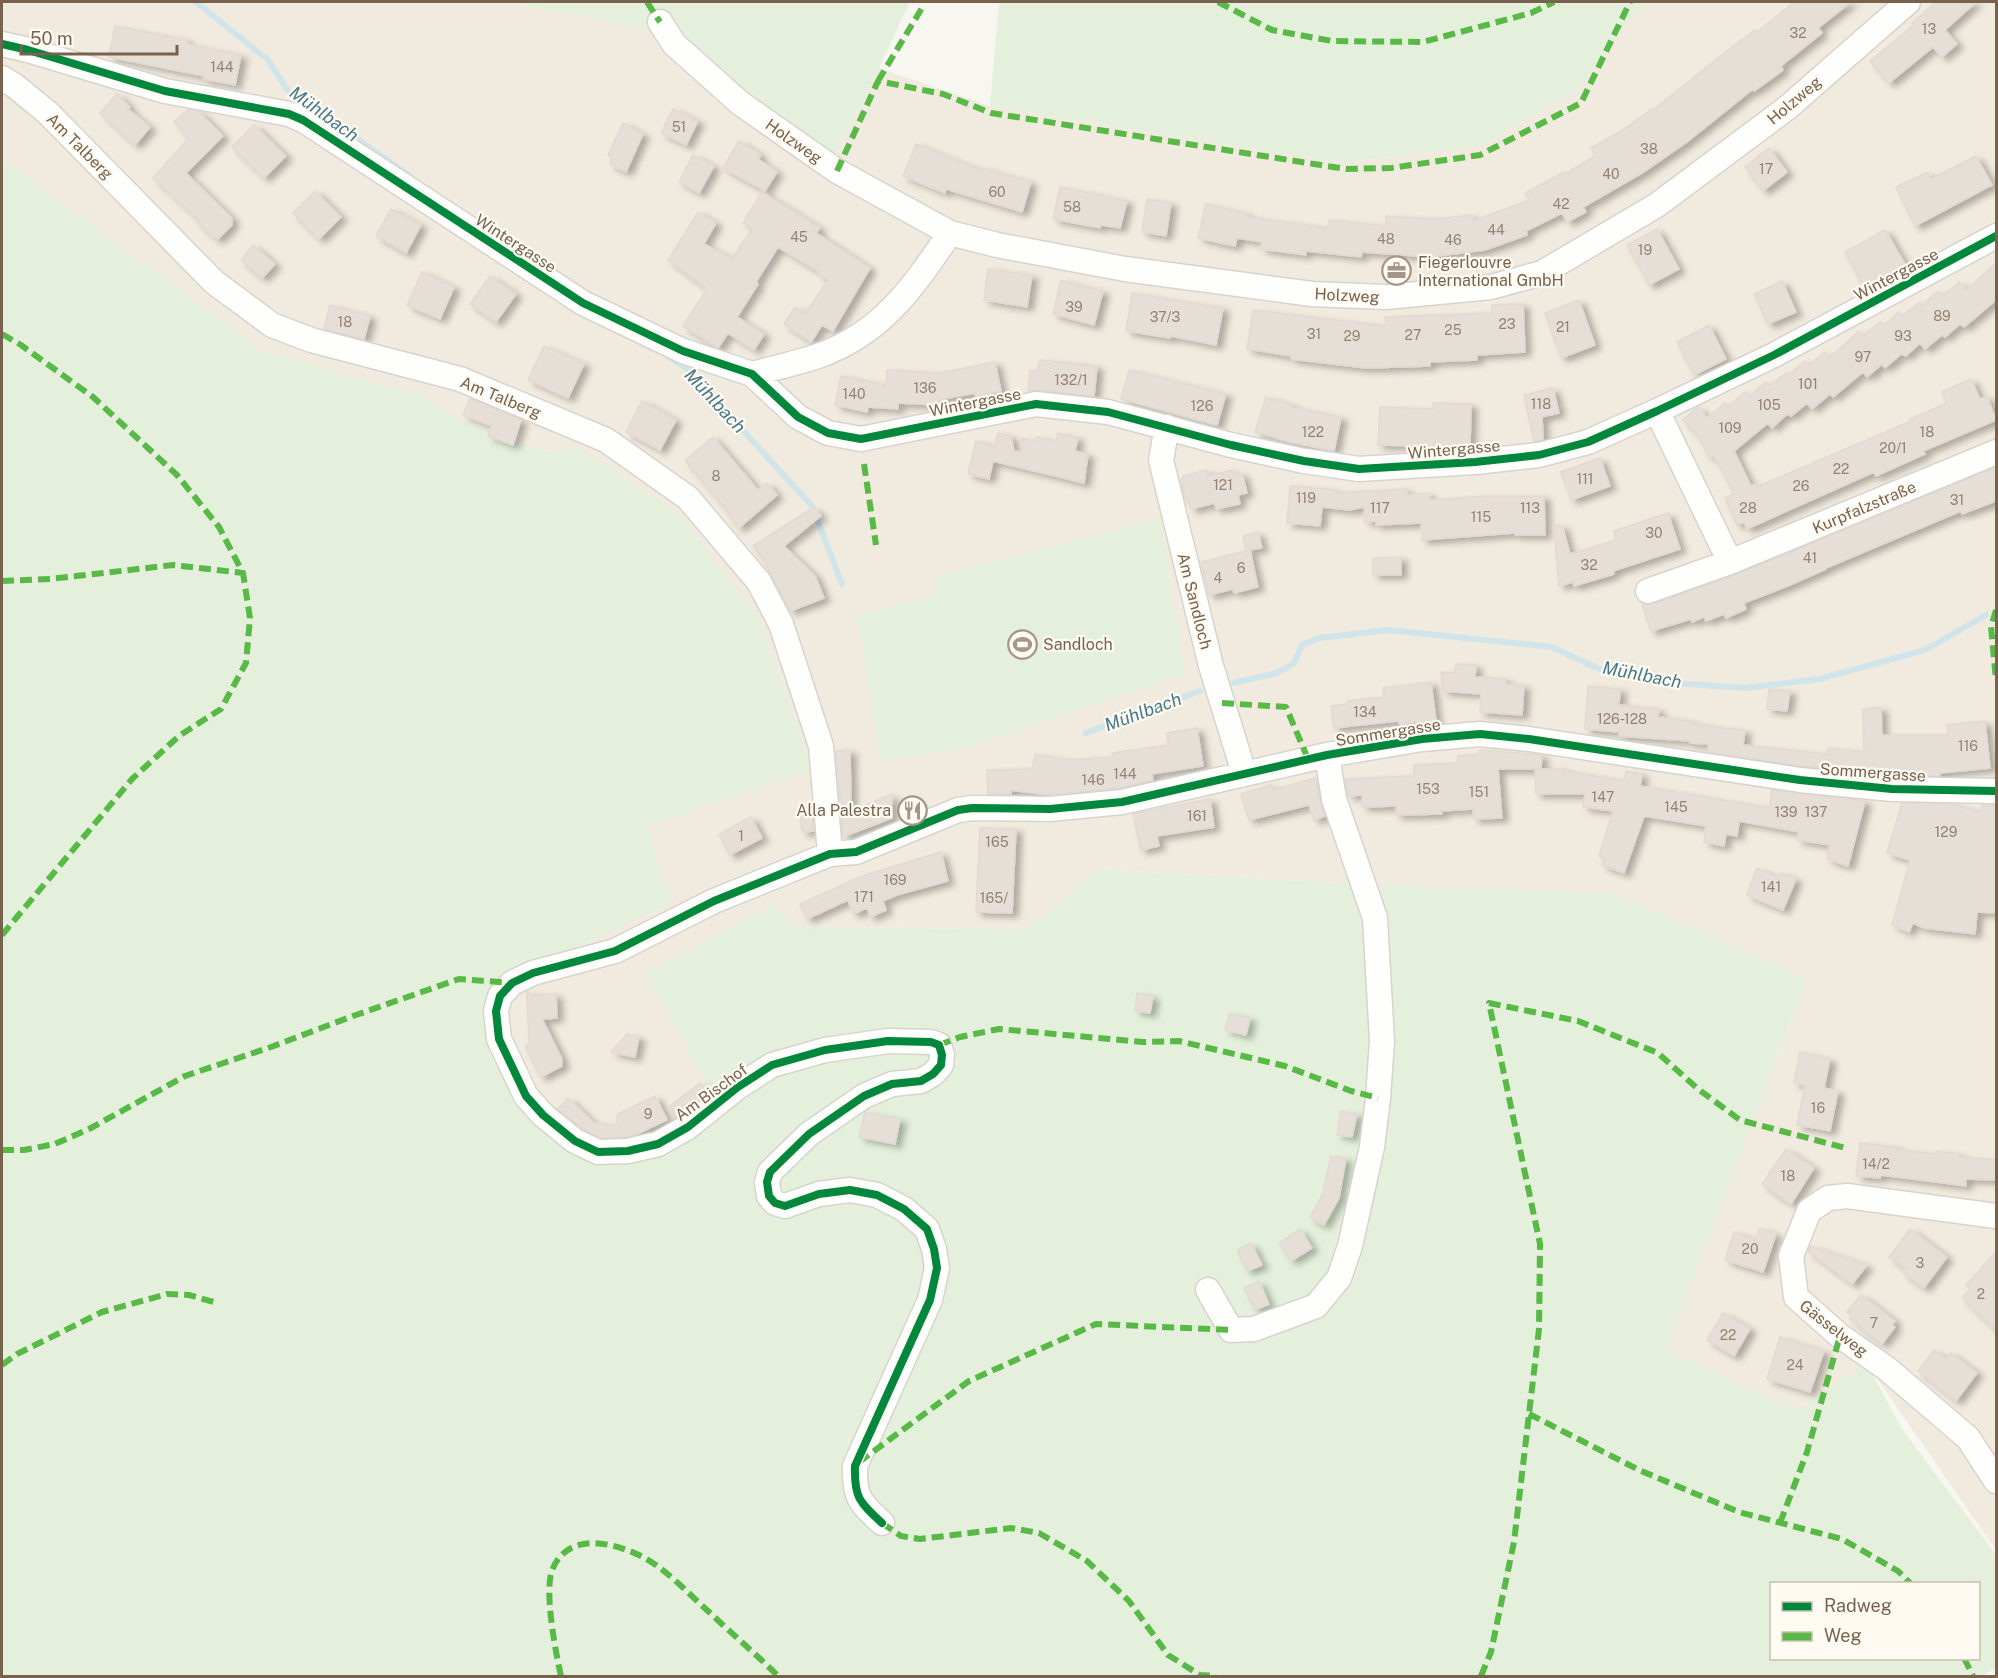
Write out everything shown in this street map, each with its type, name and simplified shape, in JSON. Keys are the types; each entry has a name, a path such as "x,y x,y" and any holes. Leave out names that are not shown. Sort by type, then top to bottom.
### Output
{"street":[{"name":"Holzweg","path":"660,22 674,44 740,103 837,171 950,233 998,245 1125,268 1312,294 1386,297 1491,287 1542,273 1658,205 1787,108 1908,2"},
{"name":"Wintergasse","path":"2,44 165,91 289,114 303,120 583,303 683,351 752,374 798,417 828,433 861,439 1036,404 1108,412 1231,445 1294,459 1359,469 1373,470 1539,454 1588,442 1657,411 1774,355 1996,236"},
{"name":"Am Talberg","path":"2,78 48,113 214,282 272,325 311,340 460,379 564,422 606,440 688,498 759,582 781,624 821,746 830,854"},
{"path":"752,374 819,355 855,339 883,319 914,285 950,233"},
{"path":"1657,411 1731,562"},
{"name":"Am Sandloch","path":"1167,428 1161,460 1211,666 1244,773"},
{"name":"Kurpfalzstraße","path":"1648,591 1731,562 1996,452"},
{"name":"Sommergasse","path":"830,854 856,852 958,810 972,808 1050,809 1122,802 1328,755 1422,739 1480,734 1529,739 1800,780 1892,789 1996,791"},
{"path":"1208,1290 1231,1330 1254,1329 1316,1306 1339,1278 1350,1246 1372,1147 1382,1041 1375,918 1334,799 1328,755"},
{"name":"Am Bischof","path":"830,854 714,901 615,951 533,973 512,982 500,996 496,1011 499,1040 526,1096 543,1115 574,1141 598,1152 628,1151 658,1144 688,1127 738,1087 772,1065 825,1050 888,1041 931,1041 939,1045 942,1055 941,1065 933,1074 921,1081 892,1084 864,1096 809,1134 770,1172 767,1182 774,1203 785,1206 819,1194 850,1190 877,1195 904,1209 927,1229 934,1249 937,1268 930,1300 855,1466 854,1487 862,1505 882,1523"},
{"name":"Gässelweg","path":"1996,1216 1847,1196 1828,1198 1809,1211 1791,1256 1796,1298 1840,1336 1886,1368 1968,1438 1996,1481"}],"shaded area":[{"path":"2,2 510,2 666,33 831,161 879,68 990,106 1344,163 1480,145 1574,93 1645,2 1996,2 1996,1550 1866,1363 1795,1411 1665,1349 1807,979 1354,884 1099,869 1027,930 794,926 713,1097 667,1131 587,1164 536,1115 501,1022 513,978 646,827 811,769 677,513 579,449 546,452 457,419 425,397 263,352 2,159"}],"green space":[{"path":"510,2 910,2 831,161 666,33"},
{"path":"999,2 1645,2 1574,93 1480,145 1344,163 990,106"},
{"path":"2,159 263,352 425,397 457,419 546,452 579,449 677,513 759,620 812,769 646,827 672,902 513,978 501,1022 536,1115 587,1163 667,1131 713,1098 647,972 772,906 794,926 1027,930 1098,869 1354,884 1611,893 1807,978 1666,1349 1795,1411 1866,1363 1902,1429 1996,1555 1996,1667 1983,1676 2,1676"},
{"name":"Sandloch","path":"1160,518 1185,674 966,748 881,761 858,615 935,595 932,578"}],"building":[{"path":"1794,2 1851,2 1818,28 1822,33 1781,66 1783,70 1754,91 1753,89 1687,142 1642,173 1583,207 1586,212 1567,222 1562,213 1526,231 1527,235 1485,250 1430,257 1362,252 1361,257 1306,251 1306,255 1261,249 1262,242 1237,238 1235,246 1198,238 1206,204 1248,214 1248,217 1328,228 1329,220 1386,226 1386,216 1435,219 1472,215 1473,221 1529,200 1525,193 1564,172 1565,174 1595,156 1591,148 1653,110 1729,49 1755,30 1757,32"},
{"path":"1936,2 1976,2 1945,30 1957,44 1942,57 1933,47 1889,83 1870,61 1914,25 1912,23"},
{"path":"115,26 187,40 186,44 241,55 235,85 203,79 204,76 109,57"},
{"path":"117,94 130,107 128,109 150,127 135,145 100,113"},
{"path":"673,109 698,121 686,145 661,133"},
{"path":"187,110 199,112 223,136 186,173 232,218 232,225 217,240 196,221 198,219 153,178 189,138 174,122"},
{"path":"623,123 643,134 626,172 610,164 612,157 608,155"},
{"path":"254,125 286,156 264,178 232,147"},
{"path":"739,141 761,155 758,159 777,172 765,191 723,168"},
{"path":"916,144 982,171 983,168 1031,182 1022,212 946,189 945,193 903,176"},
{"path":"1769,148 1787,172 1763,191 1745,167"},
{"path":"693,155 714,166 699,193 679,182"},
{"path":"1976,156 1992,185 1915,226 1896,187 1928,172 1931,179"},
{"path":"1060,187 1127,201 1120,228 1101,225 1100,228 1053,219"},
{"path":"315,191 341,217 319,239 293,213"},
{"path":"762,192 820,228 816,233 870,268 833,331 822,325 811,342 784,324 795,307 805,314 828,280 778,247 737,317 764,334 754,350 728,333 718,348 683,326 707,289 668,260 698,212 716,223 704,244 732,259 752,229 743,223"},
{"path":"1147,199 1171,203 1166,236 1142,232"},
{"path":"391,209 421,225 406,253 376,236"},
{"path":"1657,229 1679,269 1649,285 1627,245"},
{"path":"1885,230 1905,264 1864,287 1845,252"},
{"path":"253,245 275,264 262,278 241,260"},
{"path":"1996,263 1996,300 1964,327 1960,324 1945,337 1942,335 1925,349 1920,343 1906,356 1901,354 1885,368 1882,364 1867,377 1863,372 1833,397 1830,394 1812,409 1807,403 1791,416 1787,414 1772,428 1768,423 1734,451 1751,486 1756,484 1757,487 1911,421 1910,419 1947,403 1942,392 1971,379 1980,399 1987,396 1996,420 1923,451 1925,454 1876,476 1874,472 1747,529 1744,522 1737,525 1725,498 1734,494 1714,456 1709,457 1697,434 1683,420 1698,407 1707,418 1725,403 1728,406 1745,392 1749,396 1766,382 1770,385 1786,373 1788,375 1805,361 1809,365 1825,352 1829,358 1859,331 1863,336 1880,322 1883,326 1899,312 1902,316 1920,302 1921,306 1938,291 1943,296 1959,282 1966,290"},
{"path":"988,269 1032,275 1027,307 984,300"},
{"path":"422,272 454,287 440,319 407,305"},
{"path":"490,276 516,294 496,322 470,304"},
{"path":"1061,280 1103,291 1094,325 1053,314"},
{"path":"1782,281 1796,312 1768,324 1754,294"},
{"path":"1132,293 1223,308 1216,345 1170,336 1170,338 1126,331"},
{"path":"1579,300 1595,345 1561,358 1545,313"},
{"path":"1523,304 1525,352 1477,355 1477,360 1430,362 1430,366 1366,368 1291,359 1291,356 1247,349 1253,310 1386,326 1385,317 1492,313 1492,305"},
{"path":"330,305 370,316 364,339 324,329"},
{"path":"1709,325 1726,359 1694,375 1677,342"},
{"path":"544,346 584,364 568,398 528,380"},
{"path":"1040,360 1097,366 1094,396 1028,391 1030,370 1037,371"},
{"path":"995,362 1001,391 976,397 975,393 938,400 938,405 898,403 898,409 868,407 867,412 835,405 841,376 886,385 887,370 940,373"},
{"path":"1129,370 1226,394 1217,425 1121,399"},
{"path":"1553,388 1559,413 1542,417 1543,439 1534,441 1524,395"},
{"path":"1266,397 1292,405 1291,407 1341,417 1334,451 1255,432"},
{"path":"470,398 521,420 513,445 488,436 492,426 463,415"},
{"path":"642,401 676,420 660,450 626,432"},
{"path":"1433,403 1471,404 1470,447 1378,445 1380,407 1433,409"},
{"path":"998,433 1011,436 1014,451 1021,452 1022,438 1036,442 1037,437 1056,441 1058,433 1078,438 1075,451 1088,454 1084,483 993,461 989,479 968,474 976,441 995,446"},
{"path":"713,437 758,490 767,483 777,495 739,528 685,460"},
{"path":"1600,458 1610,486 1571,500 1561,472"},
{"path":"1996,467 1996,501 1962,514 1961,511 1744,603 1746,609 1726,618 1724,614 1706,621 1704,617 1692,622 1691,619 1651,631 1642,604 1653,604 1735,575"},
{"path":"1207,470 1208,476 1232,470 1233,475 1242,473 1247,493 1238,495 1240,504 1216,509 1215,503 1191,509 1188,498 1185,499 1181,480 1183,476"},
{"path":"1290,486 1336,490 1335,493 1407,489 1407,495 1429,493 1430,500 1487,496 1544,496 1545,535 1515,535 1515,533 1422,540 1421,523 1376,525 1376,521 1365,522 1364,507 1350,510 1322,507 1320,526 1287,523"},
{"path":"814,507 821,516 784,546 815,576 824,598 790,611 763,559 753,546"},
{"path":"1668,513 1680,549 1613,571 1614,574 1574,586 1573,582 1559,586 1554,526 1562,525 1570,554 1616,540 1614,531"},
{"path":"1258,532 1262,548 1250,550 1258,587 1234,593 1233,589 1209,595 1201,562 1246,551 1243,536"},
{"path":"1401,557 1401,575 1373,575 1373,558"},
{"path":"1456,664 1476,665 1475,677 1506,679 1506,684 1524,685 1522,715 1480,712 1481,694 1443,691 1441,672 1455,673"},
{"path":"1431,682 1436,721 1399,724 1398,721 1334,728 1331,706 1349,704 1348,701 1384,697 1383,688"},
{"path":"1588,686 1620,689 1619,705 1659,709 1658,717 1692,721 1692,724 1711,725 1710,727 1745,730 1743,745 1827,754 1828,748 1864,752 1863,709 1881,707 1882,735 1948,735 1947,725 1985,721 1990,768 1940,773 1940,776 1893,775 1802,766 1708,752 1708,744 1690,743 1691,741 1619,736 1619,732 1585,729"},
{"path":"1769,689 1790,691 1787,711 1767,709"},
{"path":"1197,728 1203,766 1152,774 1153,780 1120,788 1049,795 1010,790 1011,794 988,794 987,770 1032,769 1035,754 1068,760 1113,757 1112,753 1168,745 1167,733"},
{"path":"850,750 851,811 892,794 892,818 843,837 836,751"},
{"path":"1480,750 1542,755 1541,769 1498,769 1502,818 1474,819 1473,809 1441,811 1442,814 1396,815 1396,806 1362,807 1362,795 1348,796 1345,779 1414,776 1414,765 1458,763 1458,756 1480,754"},
{"path":"1535,769 1565,769 1565,771 1624,781 1626,771 1642,774 1640,786 1769,808 1772,790 1865,801 1848,866 1827,859 1830,845 1797,840 1799,832 1739,821 1737,836 1726,834 1724,846 1704,842 1706,826 1644,816 1624,873 1602,865 1605,860 1599,856 1613,811 1583,807 1585,794 1536,794"},
{"path":"1316,778 1325,816 1314,820 1309,805 1249,820 1241,794 1271,785 1273,790"},
{"path":"1210,799 1214,827 1157,836 1159,846 1141,850 1133,814"},
{"path":"1902,803 1952,804 1981,812 1982,805 1996,806 1996,913 1977,912 1975,934 1924,928 1913,923 1909,932 1892,925 1910,860 1887,853"},
{"path":"812,810 814,831 802,832 800,811"},
{"path":"751,817 762,838 730,855 719,834"},
{"path":"980,828 1016,829 1012,913 976,912"},
{"path":"941,852 948,881 883,901 886,910 870,917 867,908 853,914 848,900 807,919 800,904 862,876"},
{"path":"1757,868 1779,878 1782,873 1796,879 1783,910 1747,895"},
{"path":"527,991 530,995 556,994 557,1018 542,1019 562,1059 562,1066 541,1077 525,1046 529,1044"},
{"path":"1137,993 1153,996 1150,1013 1135,1011"},
{"path":"1230,1013 1250,1018 1246,1035 1225,1030"},
{"path":"627,1034 639,1037 635,1057 611,1052"},
{"path":"1800,1052 1830,1059 1824,1088 1838,1091 1830,1131 1797,1125 1805,1085 1794,1083"},
{"path":"700,1083 708,1093 677,1117 669,1107"},
{"path":"655,1096 667,1120 626,1137 601,1138 583,1129 558,1109 568,1098 594,1123 616,1125 618,1114"},
{"path":"1341,1111 1357,1114 1352,1137 1337,1135"},
{"path":"865,1112 900,1119 895,1144 859,1137"},
{"path":"1860,1143 1897,1147 1897,1150 1936,1154 1936,1151 1959,1154 1958,1157 1996,1160 1996,1180 1966,1179 1966,1186 1881,1175 1880,1178 1856,1176"},
{"path":"1786,1149 1814,1168 1791,1204 1762,1184"},
{"path":"1331,1156 1346,1158 1339,1198 1324,1225 1310,1218 1323,1193"},
{"path":"1760,1228 1776,1234 1763,1272 1725,1260 1734,1232 1756,1239"},
{"path":"1300,1229 1312,1248 1291,1261 1279,1243"},
{"path":"1910,1229 1947,1257 1924,1288 1903,1273 1906,1269 1889,1257"},
{"path":"1251,1243 1262,1265 1247,1271 1237,1250"},
{"path":"1810,1246 1867,1265 1852,1284 1808,1251"},
{"path":"1996,1252 1996,1330 1962,1298 1970,1289 1966,1285"},
{"path":"1259,1281 1269,1304 1255,1310 1244,1288"},
{"path":"1861,1295 1895,1321 1892,1325 1895,1327 1882,1344 1850,1319 1852,1316 1847,1312"},
{"path":"1723,1313 1750,1329 1734,1356 1707,1340"},
{"path":"1780,1337 1824,1351 1810,1392 1767,1379"},
{"path":"1934,1350 1946,1359 1951,1353 1977,1373 1956,1401 1918,1371"}],"waterway":[{"name":"Mühlbach","path":"196,2 268,60 288,91 410,176"},
{"name":"Mühlbach","path":"667,355 687,369 812,506 842,584"},
{"name":"Mühlbach","path":"1234,683 1277,673 1294,663 1302,645 1319,638 1388,630 1552,647 1599,669 1675,683 1746,688 1819,679 1925,650 1986,615"},
{"name":"Mühlbach","path":"1086,733 1200,691"}],"marked path":[{"path":"647,2 660,22"},
{"path":"1218,2 1272,30 1332,41 1423,42 1531,13 1554,2"},
{"path":"837,171 878,81 943,94 991,113 1346,169 1391,168 1480,155 1581,103 1630,2"},
{"path":"878,81 922,8"},
{"path":"2,334 93,397 177,475 219,527 243,573 250,618 246,663 221,709 179,736 132,779 2,935"},
{"path":"864,464 876,545"},
{"path":"2,581 50,579 173,565 243,573"},
{"path":"1996,610 1991,627 1996,680"},
{"path":"1222,703 1286,707 1308,759"},
{"path":"2,1150 24,1150 55,1144 91,1128 185,1076 459,979 512,983"},
{"path":"1481,1676 1491,1652 1514,1542 1539,1329 1540,1244 1489,1003 1578,1021 1658,1053 1698,1089 1740,1120 1849,1149"},
{"path":"939,1045 960,1037 999,1029 1143,1042 1179,1041 1285,1066 1351,1091 1378,1098"},
{"path":"2,1365 17,1354 102,1312 167,1294 189,1295 214,1302"},
{"path":"859,1462 969,1381 1096,1324 1231,1330"},
{"path":"1780,1523 1807,1452 1840,1336"},
{"path":"1529,1414 1639,1470 1739,1512 1842,1539 1898,1571 1909,1582"},
{"path":"882,1523 901,1536 920,1539 1011,1528 1039,1533 1087,1561 1129,1601 1168,1655 1200,1675 1216,1676"},
{"path":"561,1676 551,1621 550,1577 560,1557 569,1549 592,1543 630,1551 659,1567 778,1676"},
{"path":"1965,1660 1973,1676"}],"cycle path":[{"path":"2,44 165,91 289,114 303,120 583,303 683,351 752,374 798,417 828,433 861,439 1036,404 1108,412 1231,445 1304,461 1359,469 1475,462 1539,455 1588,442 1774,355 1996,236"},
{"path":"882,1523 863,1504 857,1492 855,1466 930,1300 937,1268 934,1249 927,1229 904,1209 877,1195 850,1190 819,1194 785,1206 775,1203 769,1196 767,1182 770,1172 809,1134 864,1096 892,1084 921,1081 933,1074 941,1065 942,1055 939,1045 931,1042 888,1041 825,1050 772,1065 738,1087 688,1127 658,1144 628,1151 598,1152 575,1141 543,1115 526,1096 499,1039 496,1011 500,996 512,983 533,973 615,951 714,901 830,854 856,852 958,810 972,808 1050,809 1122,802 1327,755 1422,739 1480,734 1529,739 1800,780 1892,789 1996,791"}],"place":[{"name":"Fiegerlouvre International GmbH","path":"1397,271"},
{"name":"Sandloch","path":"1022,644"},
{"name":"Alla Palestra","path":"912,810"}]}
